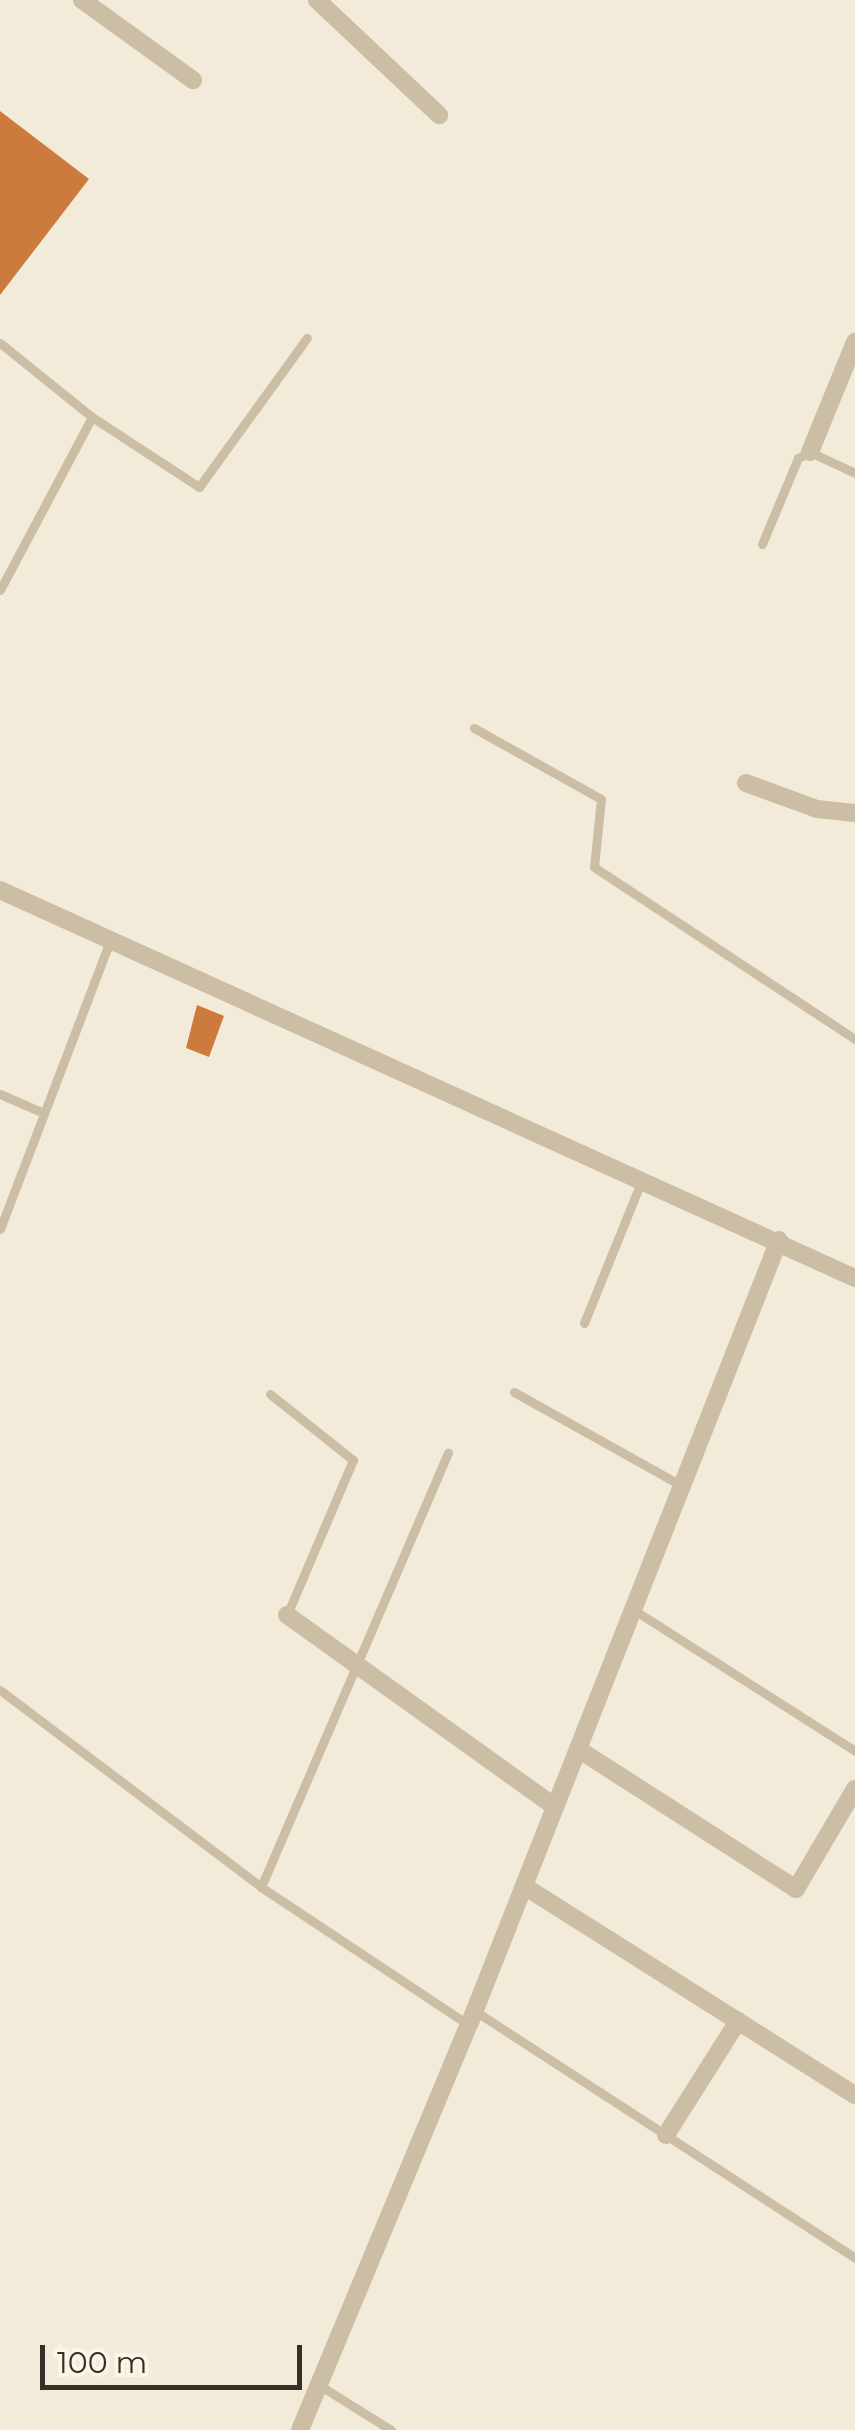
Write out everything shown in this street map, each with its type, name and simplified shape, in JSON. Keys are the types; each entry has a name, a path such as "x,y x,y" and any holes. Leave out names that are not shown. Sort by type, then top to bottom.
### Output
{"street":[{"path":"82,0 193,80"},
{"path":"316,0 440,115"},
{"path":"810,452 855,342"},
{"path":"746,783 817,809 855,813"},
{"path":"2,886 640,1182 780,1240 855,1278"},
{"path":"300,2430 472,2018 780,1240"},
{"path":"288,1615 555,1806"},
{"path":"578,1749 796,1890 855,1788"},
{"path":"524,1886 855,2095"},
{"path":"666,2136 738,2021"}],"lane":[{"path":"0,343 92,417 200,487 307,338"},
{"path":"0,590 92,417"},
{"path":"762,544 798,458 810,452 855,472"},
{"path":"474,728 601,799 594,867 855,1039"},
{"path":"0,1228 111,938"},
{"path":"0,1094 44,1113"},
{"path":"584,1323 640,1182"},
{"path":"514,1392 682,1486"},
{"path":"270,1394 352,1460 288,1615"},
{"path":"260,1887 448,1452"},
{"path":"633,1610 855,1751"},
{"path":"0,1690 260,1887 666,2136 855,2258"},
{"path":"319,2385 391,2430"}],"building":[{"path":"0,111 89,179 0,295"},
{"path":"197,1005 224,1016 209,1057 186,1048"}]}
